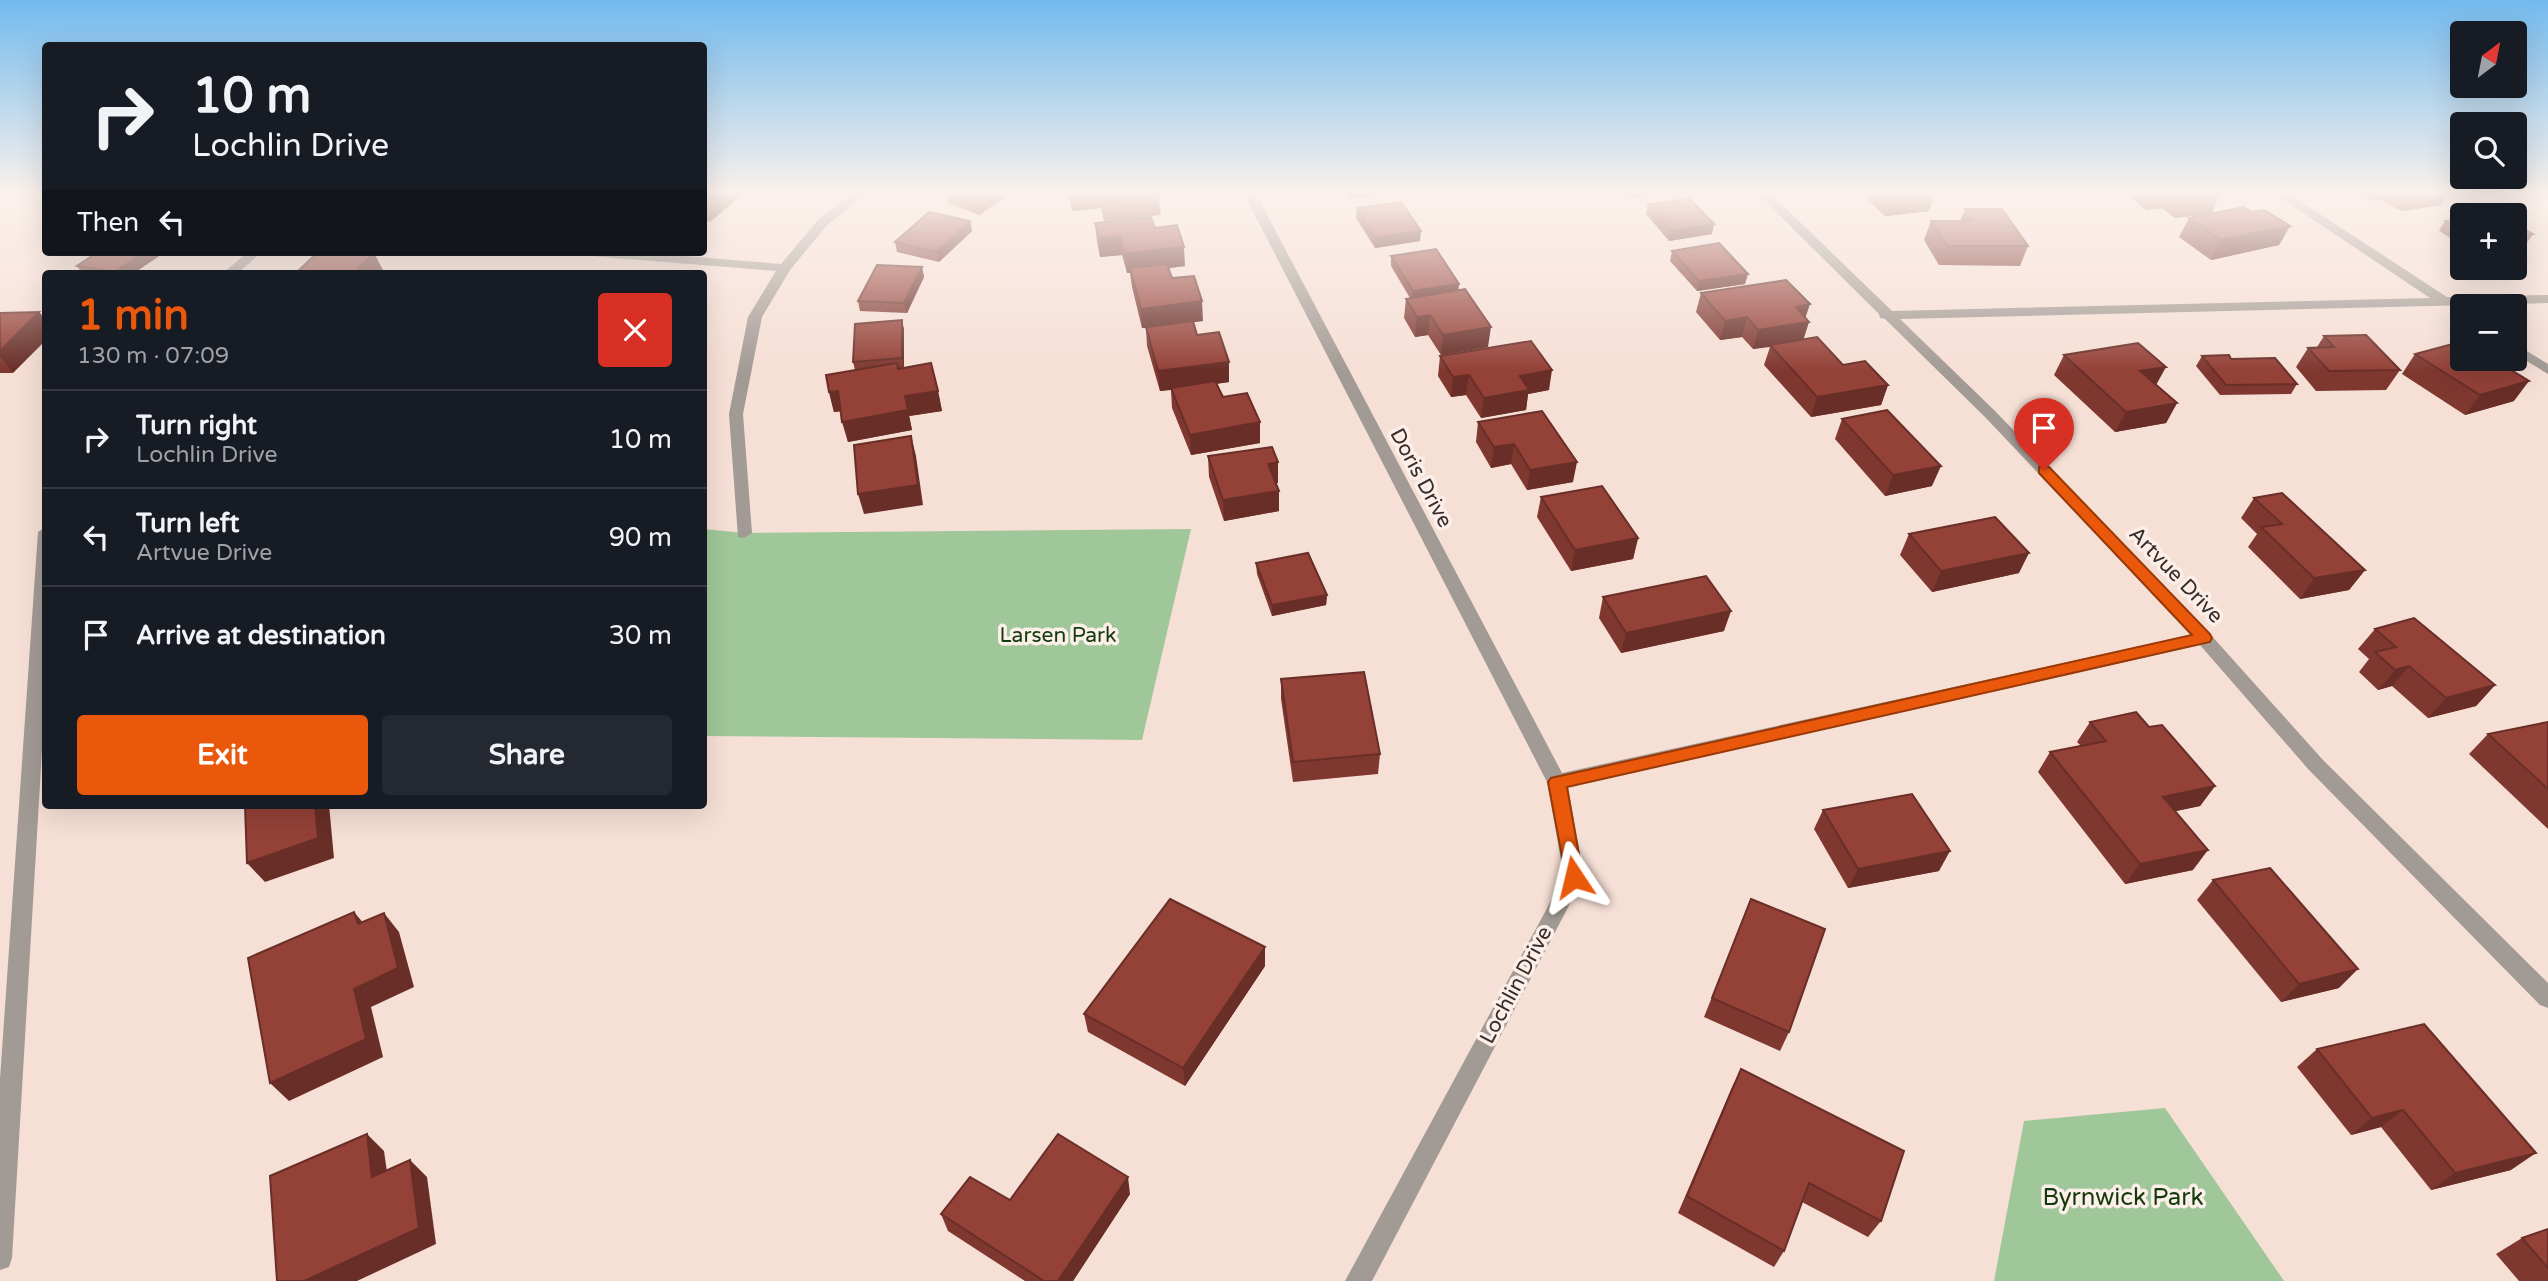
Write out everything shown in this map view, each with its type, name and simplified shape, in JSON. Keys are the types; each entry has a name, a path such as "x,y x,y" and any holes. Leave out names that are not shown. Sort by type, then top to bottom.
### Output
{"street":[{"path":"744,533 736,414 755,317 784,268 798,252"},
{"name":"Doris Drive","path":"1280,252 1557,782"},
{"name":"Artvue Drive","path":"1822,252 1990,415 2204,638 2316,765 2548,998"},
{"path":"2369,252 2450,306"},
{"path":"234,270 251,256"},
{"path":"638,256 784,268"},
{"path":"1885,315 2548,299"},
{"path":"2527,356 2548,370"},
{"path":"0,1258 42,595"},
{"path":"1557,782 2204,638"},
{"name":"Lochlin Drive","path":"1358,1281 1574,877 1557,782"}],"green space":[{"name":"Larsen Park","path":"707,529 744,533 1191,529 1142,740 707,736"},
{"name":"Byrnwick Park","path":"2165,1108 2284,1281 1994,1281 2024,1121"}],"building":[{"path":"1438,252 1459,284 1413,291 1391,256"},
{"path":"1673,252 1727,252 1748,274 1699,281"},
{"path":"92,256 138,256 118,270 77,266"},
{"path":"314,256 371,256 357,270 299,270"},
{"path":"1167,264 1172,278 1194,276 1202,301 1141,309 1130,268"},
{"path":"877,265 922,267 904,303 858,301"},
{"path":"1786,280 1810,304 1796,307 1809,322 1758,330 1747,317 1725,321 1701,293"},
{"path":"1465,289 1491,327 1443,335 1430,315 1417,317 1406,299"},
{"path":"39,312 0,351 0,313"},
{"path":"902,320 902,358 853,362 855,324"},
{"path":"1193,321 1197,335 1219,332 1229,362 1158,371 1146,327"},
{"path":"2366,335 2400,370 2329,371 2308,348 2334,347 2324,336"},
{"path":"1817,337 1843,365 1865,361 1888,385 1817,397 1770,345"},
{"path":"1531,341 1552,370 1520,376 1529,390 1484,398 1469,375 1453,377 1440,356"},
{"path":"2138,343 2166,367 2140,371 2177,403 2126,412 2064,355"},
{"path":"2450,345 2450,371 2513,371 2529,381 2480,395 2415,354"},
{"path":"2229,355 2231,359 2275,358 2297,384 2226,385 2202,356"},
{"path":"897,363 898,369 931,363 938,391 905,396 908,410 842,422 838,391 829,392 826,375"},
{"path":"1215,381 1223,397 1247,393 1260,422 1190,435 1171,388"},
{"path":"1887,410 1941,466 1893,475 1842,419"},
{"path":"1542,411 1577,462 1530,470 1514,444 1494,447 1478,422"},
{"path":"911,436 918,485 858,494 854,445"},
{"path":"1272,447 1278,462 1268,464 1279,491 1223,500 1208,456"},
{"path":"1602,486 1638,538 1575,550 1541,497"},
{"path":"2282,493 2365,570 2314,578 2261,527 2282,524 2254,498"},
{"path":"1995,517 2029,553 1941,571 1909,534"},
{"path":"1308,553 1327,595 1272,605 1256,563"},
{"path":"1706,576 1731,611 1626,633 1603,597"},
{"path":"2414,618 2495,685 2446,698 2409,666 2395,670 2375,652 2396,647 2375,629"},
{"path":"1364,672 1380,754 1293,762 1281,679"},
{"path":"2136,712 2149,727 2162,725 2215,786 2163,797 2208,850 2140,864 2050,752 2106,741 2090,722"},
{"path":"2548,722 2548,789 2488,734"},
{"path":"1912,794 1950,851 1858,869 1823,810"},
{"path":"245,809 315,809 318,838 247,863"},
{"path":"2270,868 2358,969 2299,984 2213,880"},
{"path":"1170,899 1265,947 1183,1068 1084,1014"},
{"path":"1751,899 1825,929 1789,1032 1712,998"},
{"path":"354,912 358,924 384,913 398,968 354,989 366,1039 270,1083 248,958"},
{"path":"2424,1024 2536,1153 2455,1173 2403,1110 2372,1118 2317,1049"},
{"path":"1741,1069 1904,1151 1881,1221 1809,1183 1784,1251 1687,1196"},
{"path":"367,1134 372,1177 410,1160 419,1228 304,1281 277,1281 270,1176"},
{"path":"1058,1134 1128,1177 1058,1281 1044,1281 941,1214 970,1177 1010,1200"},
{"path":"2548,1229 2548,1268 2522,1238"}],"route":[{"path":"1574,877 1557,782 2204,638 2044,470"}]}
